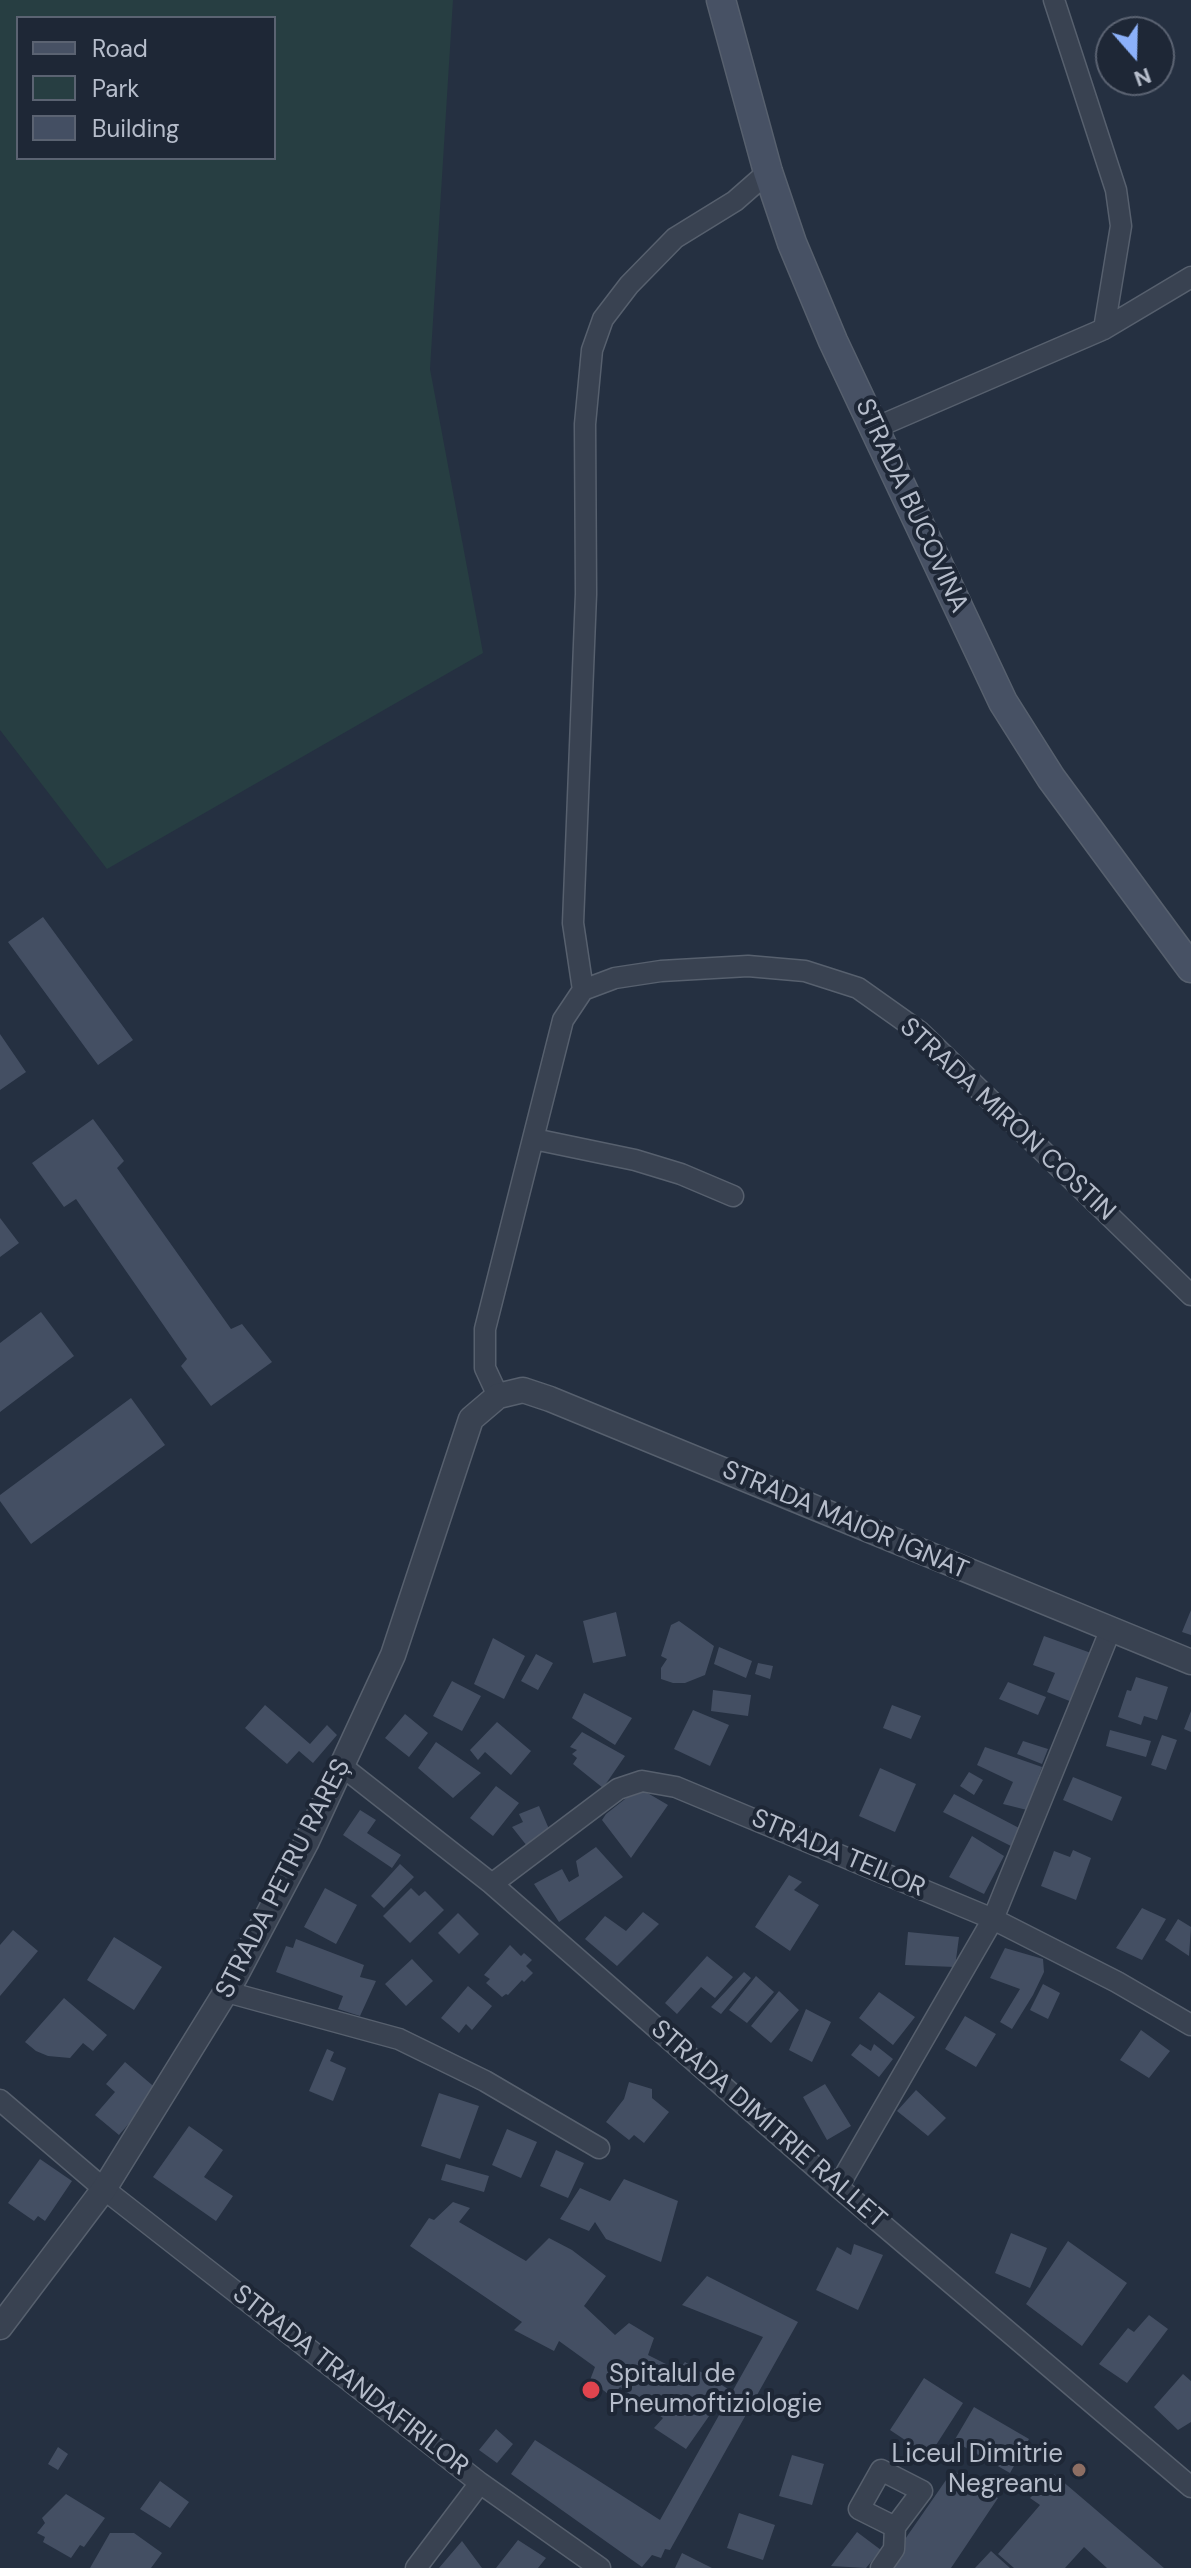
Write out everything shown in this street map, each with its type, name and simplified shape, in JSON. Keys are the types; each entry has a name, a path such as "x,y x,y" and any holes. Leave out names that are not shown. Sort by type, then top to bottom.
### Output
{"main road":[{"name":"STRADA BUCOVINA","path":"721,0 768,172 792,243 833,341 1003,702 1051,778 1191,968"}],"street":[{"path":"1054,0 1116,190 1121,226 1104,329"},
{"path":"498,1396 485,1368 485,1329 563,1020 583,990 573,923 586,594 585,424 592,350 603,319 638,276 675,238 735,201 768,172"},
{"path":"875,428 1104,329 1191,277"},
{"name":"STRADA MIRON COSTIN","path":"583,990 615,978 661,971 748,966 805,971 858,988 920,1032 1191,1295"},
{"path":"534,1139 635,1160 681,1174 733,1196"},
{"name":"STRADA MAIOR IGNAT","path":"498,1396 523,1390 550,1399 1191,1662"},
{"name":"STRADA PETRU RAREȘ","path":"0,2327 104,2189 227,1992 343,1767 393,1655 471,1419 498,1396"},
{"path":"838,2187 993,1919 1110,1631"},
{"name":"STRADA DIMITRIE RALLET","path":"343,1767 492,1884 838,2187 1191,2487"},
{"name":"STRADA TEILOR","path":"492,1884 618,1789 642,1781 676,1787 993,1919 1117,1982 1191,2025"},
{"path":"227,1992 399,2039 485,2081 599,2148"},
{"name":"STRADA TRANDAFIRILOR","path":"0,2100 104,2189 480,2483 600,2568"},
{"path":"420,2566 480,2483"},
{"path":"881,2568 894,2549 895,2527"}],"green space":[{"path":"0,0 453,0 430,369 483,653 107,869 0,730"}],"building":[{"path":"43,917 133,1040 98,1065 8,942"},
{"path":"0,1034 26,1072 0,1090"},
{"path":"93,1119 124,1161 117,1168 231,1329 242,1324 272,1362 211,1406 181,1366 187,1359 76,1199 64,1207 32,1163"},
{"path":"0,1218 19,1243 0,1257"},
{"path":"41,1312 74,1356 0,1412 0,1343"},
{"path":"131,1398 165,1445 31,1544 0,1501 0,1495"},
{"path":"1191,1610 1191,1635 1182,1632"},
{"path":"616,1612 626,1656 593,1663 583,1621"},
{"path":"679,1621 714,1646 705,1675 685,1683 673,1683 661,1679 661,1668 667,1659 661,1656 671,1625"},
{"path":"1044,1636 1091,1653 1072,1702 1047,1692 1055,1673 1033,1665"},
{"path":"493,1638 525,1656 504,1699 474,1684"},
{"path":"719,1647 752,1661 746,1678 714,1664"},
{"path":"536,1654 553,1663 538,1690 521,1681"},
{"path":"758,1663 773,1666 770,1679 755,1674"},
{"path":"1136,1677 1168,1687 1157,1720 1144,1716 1141,1725 1118,1717 1127,1690 1131,1691"},
{"path":"452,1681 481,1696 462,1731 433,1716"},
{"path":"1008,1682 1046,1697 1038,1715 999,1699"},
{"path":"713,1690 751,1695 748,1716 711,1711"},
{"path":"584,1693 632,1718 615,1745 572,1718"},
{"path":"265,1705 310,1744 327,1725 337,1735 313,1763 299,1751 287,1764 245,1728"},
{"path":"892,1705 921,1716 911,1739 883,1728"},
{"path":"693,1710 729,1725 710,1766 674,1749"},
{"path":"1191,1711 1191,1732 1184,1729"},
{"path":"405,1714 428,1733 409,1757 385,1738"},
{"path":"497,1722 531,1751 511,1775 485,1752 478,1760 470,1750"},
{"path":"1110,1730 1151,1741 1146,1757 1106,1746"},
{"path":"582,1732 625,1756 603,1788 573,1764 577,1758 572,1754 577,1750 570,1747"},
{"path":"1162,1735 1177,1740 1166,1770 1151,1765"},
{"path":"1023,1741 1048,1749 1042,1764 1017,1754"},
{"path":"436,1742 481,1773 453,1798 418,1768"},
{"path":"985,1747 1042,1767 1027,1810 1003,1804 1013,1782 977,1765"},
{"path":"880,1768 916,1784 895,1832 859,1816"},
{"path":"969,1772 983,1780 974,1795 960,1786"},
{"path":"1073,1777 1122,1797 1112,1821 1063,1800"},
{"path":"496,1786 519,1803 493,1836 470,1818"},
{"path":"639,1788 668,1805 631,1858 602,1820"},
{"path":"954,1794 1021,1829 1013,1847 943,1812"},
{"path":"539,1806 549,1829 527,1846 512,1827 523,1822 519,1814"},
{"path":"360,1810 376,1820 367,1833 401,1855 392,1868 343,1835"},
{"path":"972,1836 1004,1856 984,1894 949,1877"},
{"path":"596,1847 623,1877 559,1922 534,1884 562,1869 569,1882 579,1876 576,1861"},
{"path":"1073,1850 1091,1858 1076,1900 1041,1886 1054,1851 1070,1857"},
{"path":"400,1864 414,1877 384,1908 371,1896"},
{"path":"789,1875 802,1882 794,1890 819,1905 790,1951 755,1927"},
{"path":"325,1888 357,1905 336,1944 304,1927"},
{"path":"411,1888 419,1896 425,1891 444,1910 410,1943 383,1916"},
{"path":"1142,1908 1166,1919 1142,1960 1116,1948"},
{"path":"643,1912 659,1924 617,1966 585,1939 605,1916 626,1931"},
{"path":"458,1913 479,1934 459,1954 438,1933"},
{"path":"1178,1919 1191,1927 1189,1956 1165,1940"},
{"path":"13,1930 38,1951 0,1996 0,1945"},
{"path":"908,1932 959,1937 955,1967 905,1965"},
{"path":"114,1937 162,1967 134,2010 87,1980"},
{"path":"296,1939 364,1965 360,1977 376,1981 360,2016 338,2009 343,1996 276,1972 286,1946 293,1948"},
{"path":"510,1945 521,1956 524,1953 532,1960 526,1966 533,1973 502,1997 486,1983 490,1979 484,1975"},
{"path":"1005,1948 1043,1959 1044,1972 1012,2029 1000,2022 1020,1989 990,1978"},
{"path":"707,1956 733,1977 715,1998 701,1987 677,2014 665,2003"},
{"path":"412,1959 433,1981 406,2006 385,1984"},
{"path":"744,1972 751,1978 721,2014 711,2007"},
{"path":"756,1976 774,1992 747,2023 729,2010"},
{"path":"1043,1984 1060,1993 1048,2019 1030,2010"},
{"path":"468,1986 492,2006 472,2030 466,2024 459,2033 441,2018"},
{"path":"779,1991 799,2010 771,2043 751,2026"},
{"path":"879,1992 915,2017 893,2045 859,2018"},
{"path":"64,1998 107,2035 93,2051 83,2043 70,2058 48,2056 25,2042"},
{"path":"806,2009 831,2022 812,2062 789,2050"},
{"path":"965,2016 996,2034 976,2067 945,2049"},
{"path":"1141,2030 1170,2051 1149,2078 1120,2060"},
{"path":"860,2044 871,2051 874,2044 893,2059 879,2077 851,2055"},
{"path":"327,2049 334,2052 330,2061 346,2068 333,2101 309,2091"},
{"path":"125,2062 158,2090 119,2135 95,2115 115,2092 106,2084"},
{"path":"629,2082 652,2089 652,2098 669,2112 644,2143 634,2135 629,2140 606,2122 624,2099"},
{"path":"825,2084 851,2126 827,2140 803,2097"},
{"path":"916,2090 946,2118 928,2136 897,2111"},
{"path":"439,2093 479,2106 460,2159 421,2146"},
{"path":"189,2126 223,2150 204,2177 233,2196 216,2221 153,2177"},
{"path":"507,2129 537,2142 521,2178 492,2165"},
{"path":"556,2150 584,2163 568,2198 540,2186"},
{"path":"40,2159 72,2181 45,2221 38,2216 34,2221 8,2203"},
{"path":"446,2164 489,2176 484,2192 441,2180"},
{"path":"624,2179 678,2201 661,2262 606,2239 595,2222 589,2231 560,2219 580,2188 610,2201"},
{"path":"453,2202 470,2208 459,2222 526,2261 549,2238 572,2250 606,2276 584,2306 615,2335 629,2323 654,2338 648,2355 678,2370 685,2362 728,2389 686,2449 654,2428 663,2418 620,2387 612,2397 590,2380 595,2367 559,2341 554,2351 514,2330 522,2322 410,2246 429,2218 434,2220"},
{"path":"1011,2233 1047,2248 1030,2288 995,2273"},
{"path":"1068,2241 1127,2283 1082,2346 1026,2304"},
{"path":"854,2244 883,2255 858,2310 816,2290 837,2247 851,2255"},
{"path":"707,2276 798,2322 670,2550 665,2549 661,2558 652,2555 642,2567 511,2474 535,2440 660,2520 763,2337 682,2305"},
{"path":"1149,2315 1168,2329 1127,2383 1099,2364 1128,2328 1134,2332"},
{"path":"1183,2374 1191,2381 1191,2422 1178,2430 1154,2407"},
{"path":"924,2378 963,2403 929,2456 890,2430"},
{"path":"974,2407 1029,2439 1010,2473 954,2441"},
{"path":"496,2429 513,2444 497,2463 479,2450"},
{"path":"58,2447 68,2454 58,2470 48,2464"},
{"path":"792,2455 824,2464 812,2505 779,2496"},
{"path":"953,2470 998,2498 951,2568 885,2568"},
{"name":"Liceul Dimitrie Negreanu","path":"1054,2474 1164,2568 1107,2568 1084,2547 1065,2568 1014,2568 998,2554 1040,2505 1030,2498"},
{"path":"160,2481 189,2502 170,2528 140,2509"},
{"path":"66,2494 105,2518 84,2547 80,2545 71,2558 43,2542 45,2537 37,2533 45,2523 42,2518"},
{"path":"739,2513 775,2525 763,2560 727,2548"},
{"path":"857,2532 881,2550 866,2568 831,2566"},
{"path":"110,2533 134,2533 162,2553 151,2568 90,2568"},
{"path":"518,2540 546,2558 538,2568 496,2568"},
{"path":"462,2541 482,2568 439,2568"},
{"path":"991,2551 1010,2568 975,2568"},
{"path":"682,2553 712,2568 675,2568"}],"place":[{"name":"Spitalul de Pneumoftiziologie","path":"591,2390"},
{"name":"Liceul Dimitrie Negreanu","path":"1079,2470"}]}
